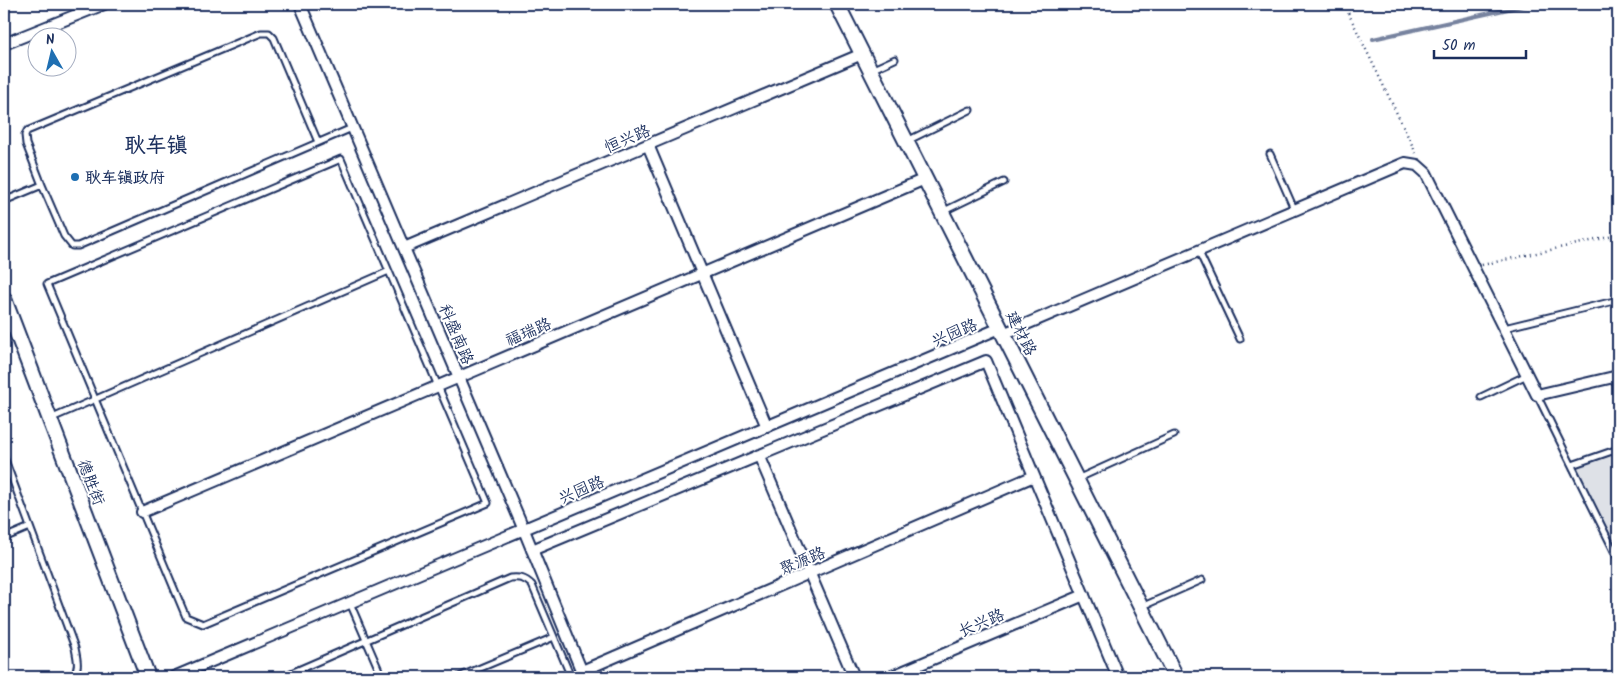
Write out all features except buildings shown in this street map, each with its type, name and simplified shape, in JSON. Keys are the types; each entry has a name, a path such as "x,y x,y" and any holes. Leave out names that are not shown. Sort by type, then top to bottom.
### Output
{"street":[{"path":"4,44 104,4"},
{"name":"科盛南路","path":"300,4 524,530 583,674"},
{"name":"建材路","path":"837,4 1176,677"},
{"name":"恒兴路","path":"404,248 862,54"},
{"path":"648,145 766,427"},
{"name":"兴园路","path":"174,677 766,427 1199,252 1405,164 1417,165 1426,173"},
{"path":"1426,173 1537,395 1618,376"},
{"name":"福瑞路","path":"142,512 925,179"},
{"name":"德胜街","path":"4,299 11,324 148,677"},
{"path":"532,550 986,361 1118,677"},
{"path":"759,456 854,677"},
{"name":"聚源路","path":"583,674 809,573 1034,476"},
{"name":"长兴路","path":"890,677 1084,595"}],"lane":[{"path":"318,142 274,38 269,33 261,33 27,131 25,135 26,144 42,185 67,241 72,246 78,246 352,128"},
{"path":"870,70 895,59"},
{"path":"906,141 970,110"},
{"path":"1270,154 1295,211"},
{"path":"341,159 389,271 488,503 203,624 186,617 47,284 341,159"},
{"path":"942,212 1004,182"},
{"path":"4,201 42,185"},
{"path":"1199,252 1240,339"},
{"path":"49,419 389,271"},
{"path":"1504,328 1618,300"},
{"path":"1481,397 1527,375"},
{"path":"1537,395 1618,559"},
{"path":"1076,479 1174,435"},
{"path":"1572,465 1618,449"},
{"path":"4,457 76,648 78,664 74,677"},
{"path":"4,538 30,527"},
{"path":"282,677 510,578 518,577 526,579 532,585 571,677"},
{"path":"1141,607 1202,580"},
{"path":"350,603 382,677"},
{"path":"459,677 554,637"}],"path":[{"path":"1344,4 1426,173"},
{"path":"1473,267 1618,235"}],"shaded area":[{"path":"1618,453 1618,549 1569,469"}],"waterway":[{"path":"1373,39 1531,4"}],"place":[{"name":"耿车镇政府","path":"75,177"}],"district":[{"name":"耿车镇","path":"156,145"}]}
